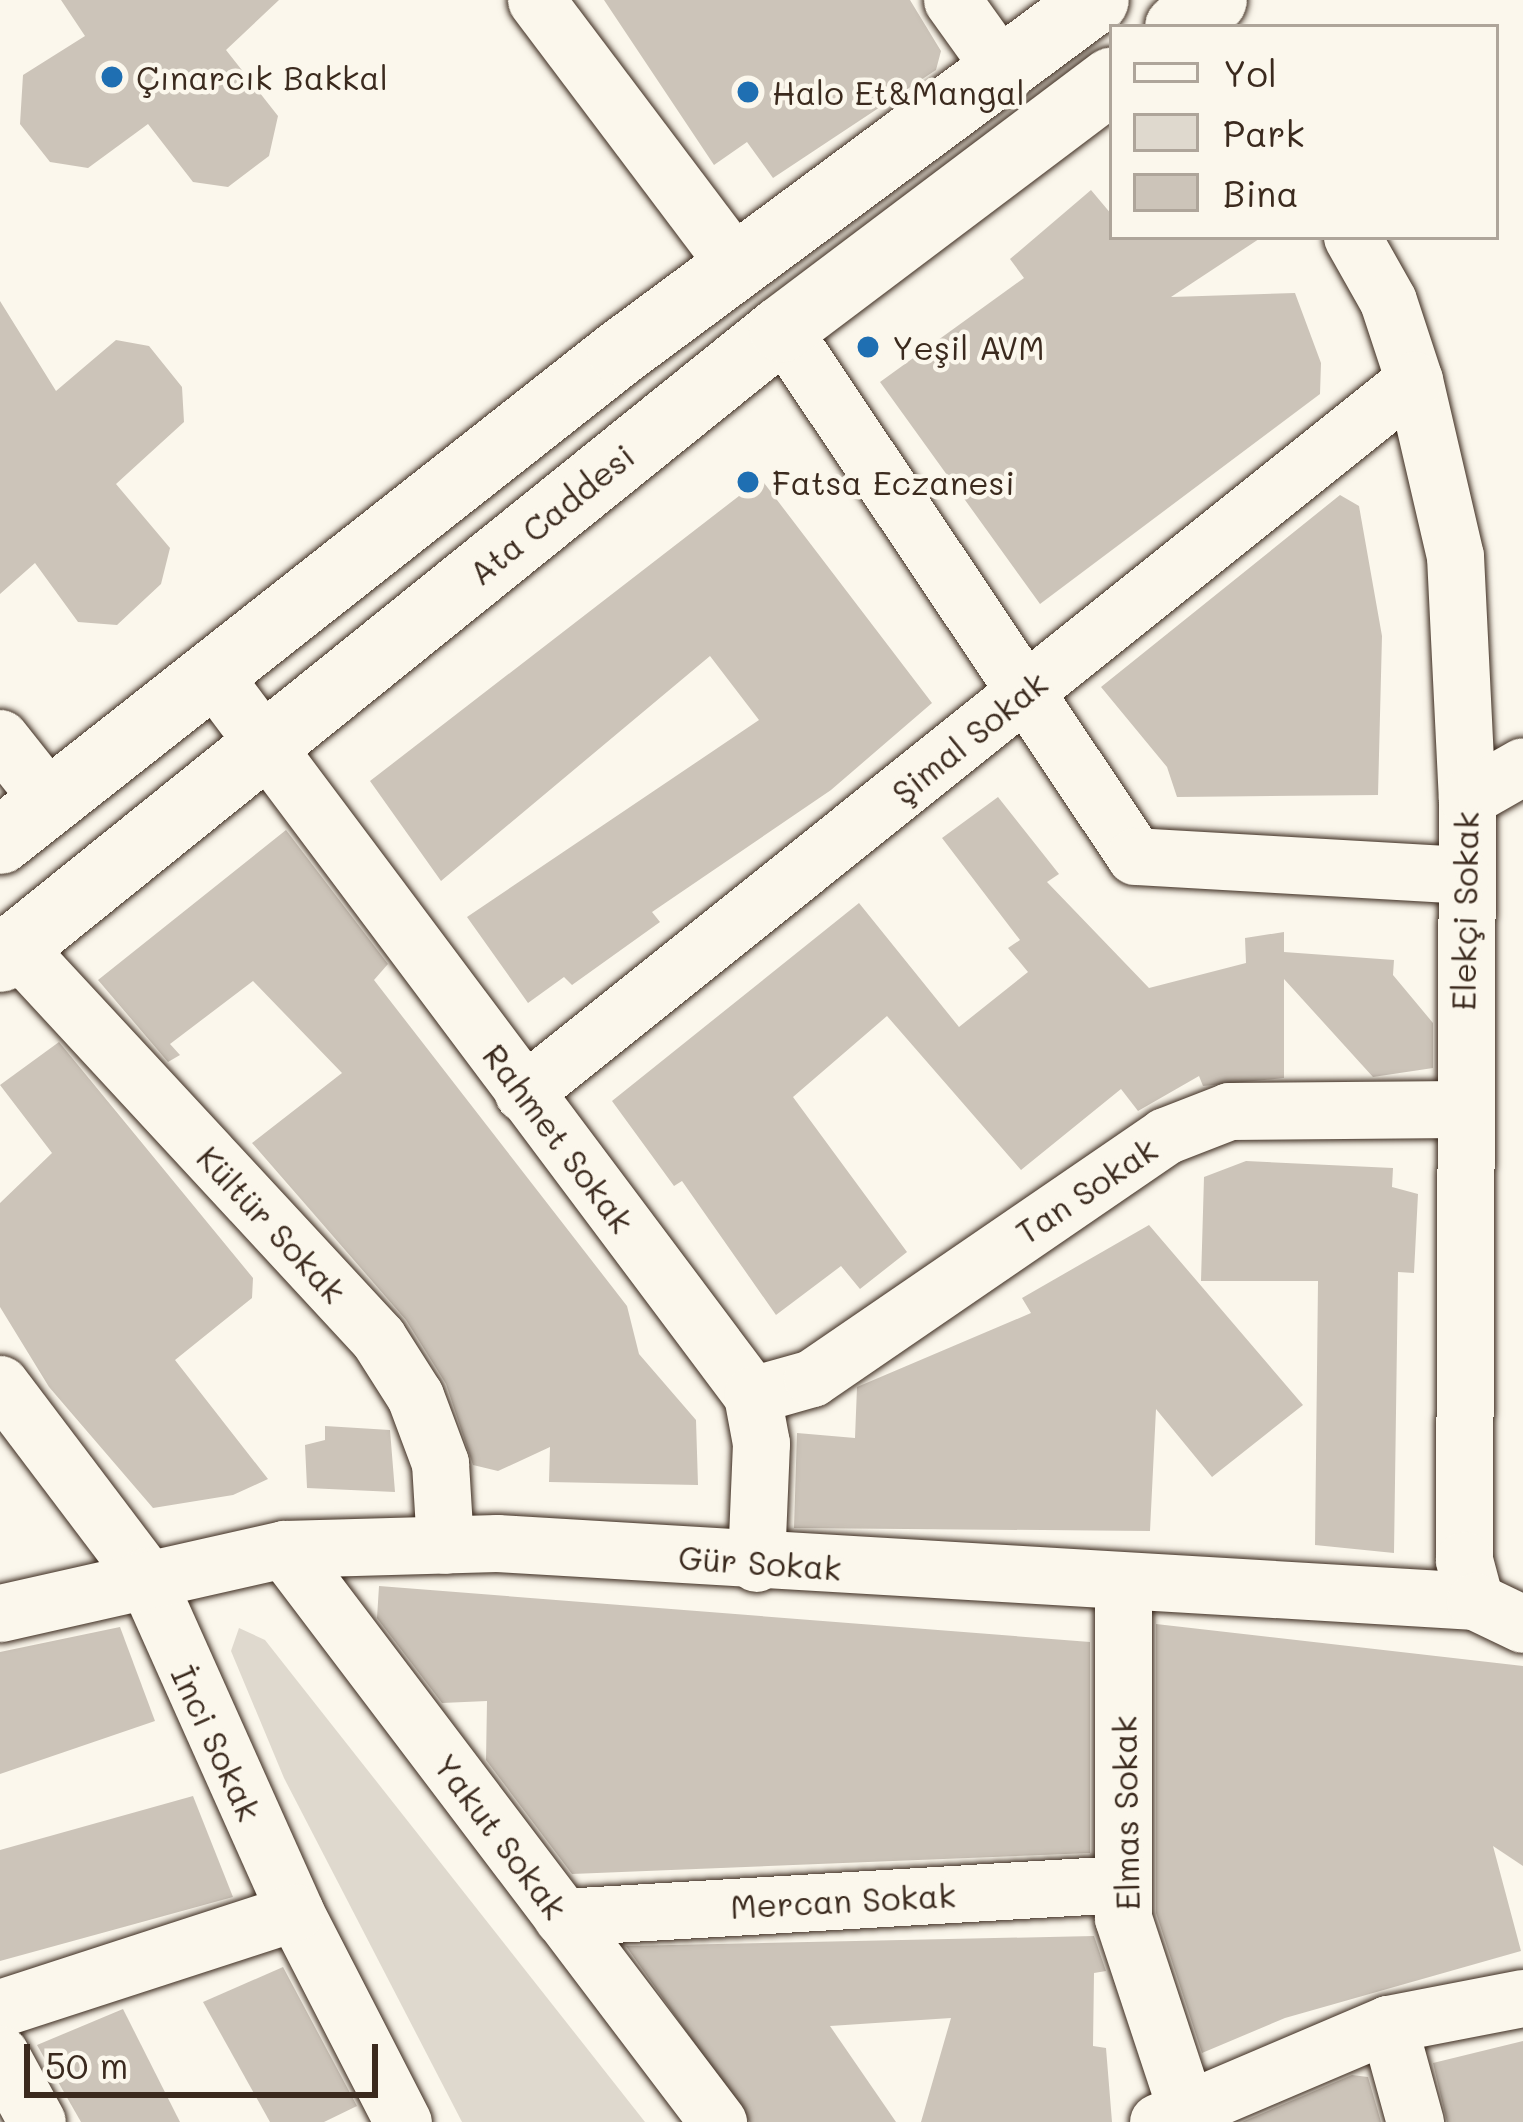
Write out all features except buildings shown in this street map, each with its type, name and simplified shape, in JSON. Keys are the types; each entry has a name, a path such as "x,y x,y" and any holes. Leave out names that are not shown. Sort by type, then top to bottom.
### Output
{"main road":[{"path":"25,821 737,267 1004,74 1096,0"},
{"name":"Ata Caddesi","path":"8,953 782,329 1109,82"},
{"path":"737,267 782,329"}],"street":[{"path":"536,0 737,267"},
{"path":"952,0 1004,74"},
{"name":"Elekçi Sokak","path":"1353,240 1414,380 1455,556 1467,798 1460,875 1464,1560 1499,1612"},
{"path":"782,329 1135,856 1460,875"},
{"name":"Şimal Sokak","path":"523,1093 1414,380"},
{"name":"Rahmet Sokak","path":"212,674 268,742 523,1093 752,1395 761,1443 756,1563"},
{"path":"0,738 25,821"},
{"path":"1467,798 1523,766"},
{"name":"Kültür Sokak","path":"8,953 378,1338 415,1396 440,1463 445,1545"},
{"name":"Tan Sokak","path":"752,1395 812,1378 1166,1136 1229,1112 1460,1109"},
{"name":"İnci Sokak","path":"0,1384 145,1576 295,1912 403,2122"},
{"name":"Gür Sokak","path":"0,1613 145,1576 284,1549 445,1545 1123,1583 1499,1612"},
{"name":"Yakut Sokak","path":"284,1549 718,2122"},
{"name":"Elmas Sokak","path":"1123,1583 1123,1918 1172,2114"},
{"name":"Mercan Sokak","path":"562,1916 1123,1884"},
{"path":"0,2008 295,1912"},
{"path":"1172,2114 1388,2024 1523,1998"},
{"path":"1388,2024 1415,2122"},
{"path":"0,2054 38,2122"}],"green space":[{"path":"239,1628 265,1640 645,2122 462,2122 284,1778 231,1651"}],"place":[{"name":"Çınarcık Bakkal","path":"112,77"},
{"name":"Halo Et&Mangal","path":"748,92"},
{"name":"Yeşil AVM","path":"868,347"},
{"name":"Fatsa Eczanesi","path":"748,482"}]}
